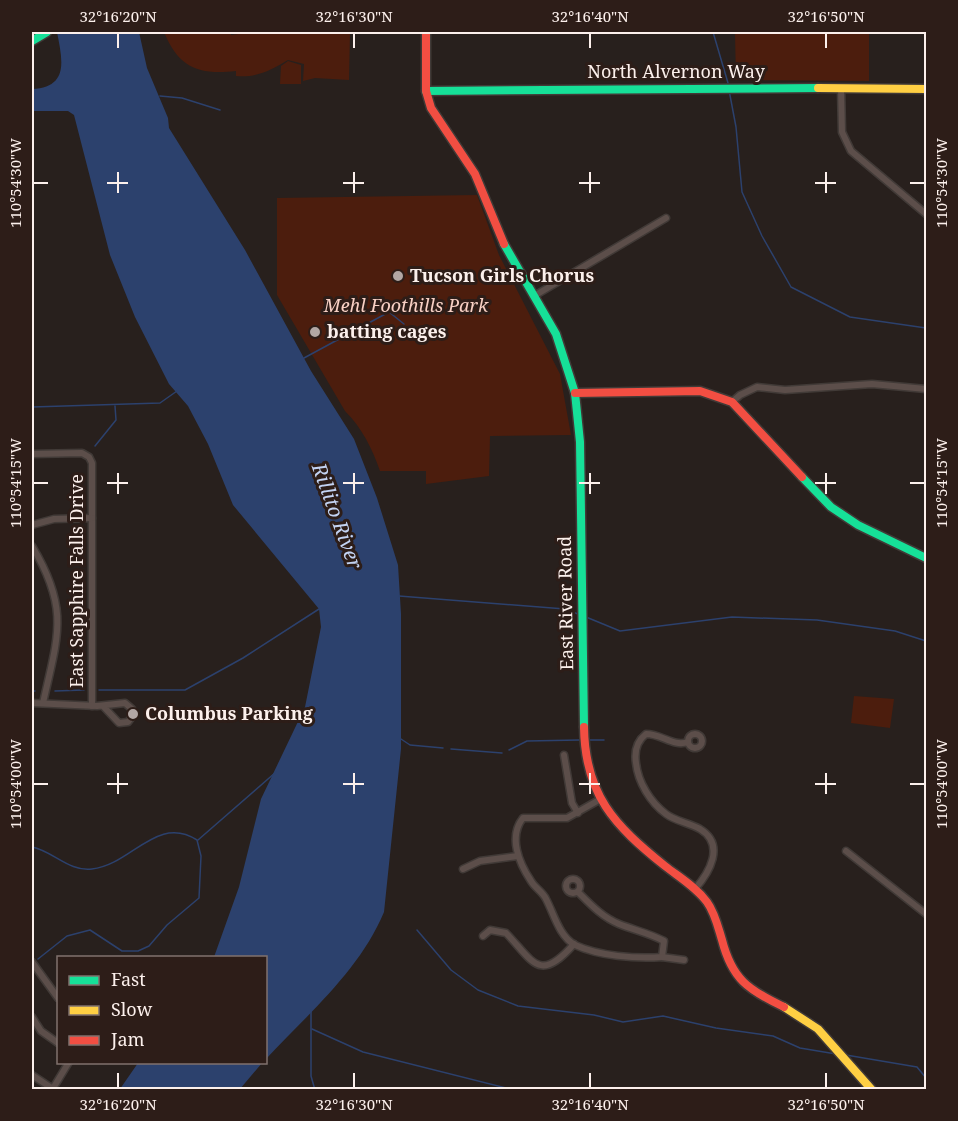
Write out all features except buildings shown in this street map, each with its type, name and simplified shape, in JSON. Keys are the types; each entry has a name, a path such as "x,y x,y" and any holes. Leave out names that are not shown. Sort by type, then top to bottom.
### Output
{"street":[{"path":"32,41 47,32"},
{"name":"East River Road","path":"426,32 426,91 436,117 475,174 506,250 534,296 565,356 574,393 580,442 584,754 589,779 599,800 629,837 695,889 714,914 730,964 738,978 755,993 810,1022 872,1089"},
{"path":"841,88 842,132 851,152 927,214"},
{"name":"North Alvernon Way","path":"426,91 927,89"},
{"path":"534,296 666,218"},
{"path":"732,402 740,395 757,387 785,390 872,384 927,389"},
{"path":"574,393 700,391 732,402 831,507 858,525 927,558"},
{"name":"East Sapphire Falls Drive","path":"32,454 80,453 89,457 92,464 92,706"},
{"path":"32,525 54,519 92,518"},
{"path":"32,546 50,579 58,612 57,644 43,703"},
{"path":"32,703 92,706 127,704 132,709 131,718 128,722 119,723 103,706"},
{"path":"688,742 677,744 655,734 646,734 636,747 636,764 640,780 650,799 667,815 701,830 712,844 711,868 695,889"},
{"path":"564,755 572,803 578,813"},
{"path":"599,800 578,813 556,820 524,818 518,825 515,835 518,856 531,882 545,897 562,932 574,944 596,951 684,960"},
{"path":"846,851 927,914"},
{"path":"463,869 480,861 518,856"},
{"path":"578,892 596,910 618,924 650,933 664,941 662,957"},
{"path":"483,936 490,930 506,933 525,958 537,965 550,965 560,960 574,944"},
{"path":"32,962 57,997"},
{"path":"32,1017 44,1034 57,1042"},
{"path":"32,1075 52,1089 68,1064"}],"green space":[{"path":"164,32 231,32 231,35 238,34 238,32 350,32 349,80 315,78 303,81 304,64 288,60 270,70 251,76 236,76 236,71 200,70 183,61 176,54"},
{"path":"735,32 869,32 869,81 736,80"},
{"path":"288,61 301,65 301,84 280,84 281,66"},
{"name":"Mehl Foothills Park","path":"477,195 499,255 560,374 571,435 490,436 489,476 426,484 426,471 380,471 366,439 357,424 345,411 277,295 277,198"},
{"path":"854,696 894,699 890,728 851,723"}],"water":[{"name":"Rillito River","path":"57,32 139,32 147,68 168,118 169,128 245,250 311,371 354,439 377,498 398,565 401,614 401,749 384,912 374,933 347,972 267,1058 267,956 214,956 239,887 261,799 305,707 321,627 319,609 233,505 208,444 188,406 169,384 135,317 110,255 74,115 68,111 32,111 32,89 53,83 58,77 61,70 61,52"},
{"path":"137,1064 261,1064 240,1089 120,1089"}],"waterway":[{"path":"713,32 728,83"},
{"path":"729,90 736,127 742,192 762,236 791,287 850,317 926,328"},
{"path":"160,96 182,98 220,110"},
{"path":"304,358 389,312 404,324"},
{"path":"32,407 160,403 177,391"},
{"path":"95,446 116,420 115,406"},
{"path":"399,596 565,609 578,614"},
{"path":"99,690 185,690 243,658 319,609"},
{"path":"586,617 620,631 732,617 817,620 895,631 926,641"},
{"path":"55,691 84,690"},
{"path":"401,739 410,745 443,748"},
{"path":"509,750 527,741 579,740"},
{"path":"589,740 604,740"},
{"path":"451,749 502,753"},
{"path":"198,840 276,772"},
{"path":"32,847 76,867 92,869 106,866 144,843 169,833 183,834 197,840 201,856 199,898 167,925 149,946 138,951 122,951 90,930 67,936 38,959"},
{"path":"417,930 451,970 478,990 518,1006 594,1015 623,1022 663,1016 716,1028 773,1036 800,1048 836,1054"},
{"path":"311,1010 311,1076 315,1090"},
{"path":"312,1029 363,1052 514,1090"},
{"path":"846,1055 917,1067 926,1078"}],"traffic: fast":[{"path":"32,41 47,32"},
{"path":"426,91 818,88"},
{"path":"504,244 556,334 575,393 580,442 584,727"},
{"path":"802,477 831,507 858,525 926,558"}],"traffic: slow":[{"path":"818,88 926,89"},
{"path":"784,1007 818,1029 872,1090"}],"traffic: jam":[{"path":"426,32 426,91 431,108 475,174 504,244"},
{"path":"575,393 700,391 732,402 802,477"},
{"path":"584,727 590,772 606,807 631,837 693,887 707,902 714,915 731,965 743,982 751,989 784,1007"}],"place":[{"name":"Tucson Girls Chorus","path":"398,276"},
{"name":"batting cages","path":"315,332"},
{"name":"Columbus Parking","path":"133,714"}]}
